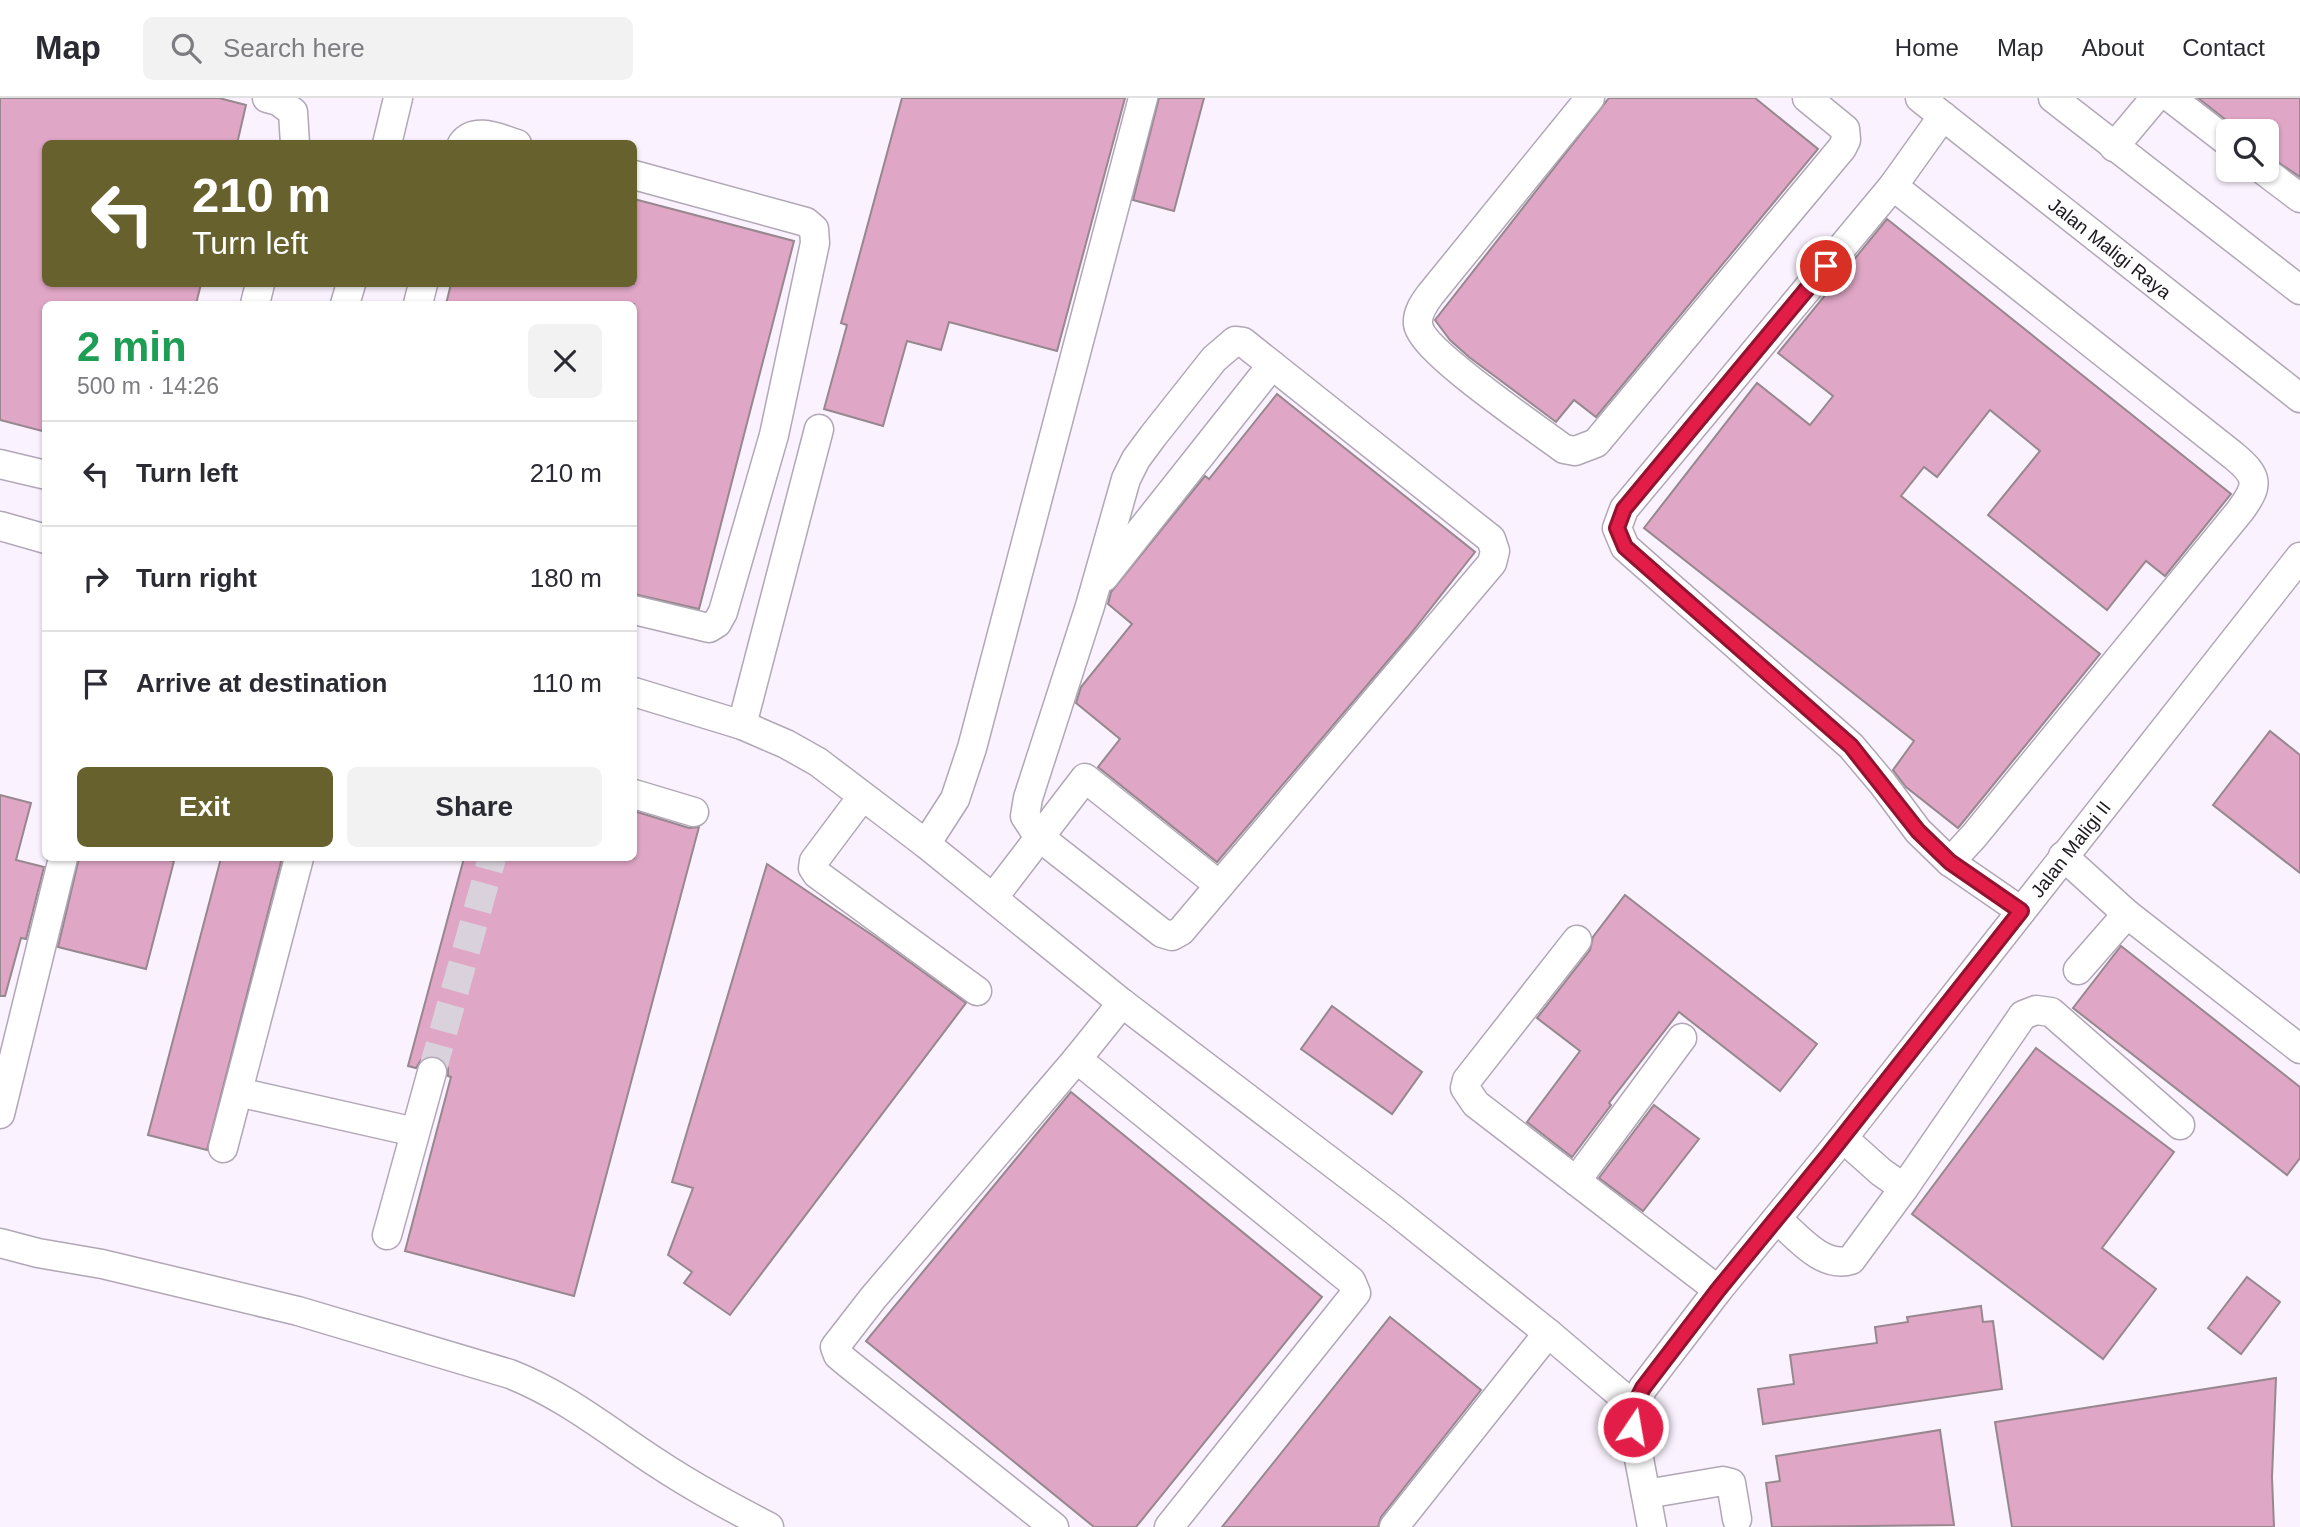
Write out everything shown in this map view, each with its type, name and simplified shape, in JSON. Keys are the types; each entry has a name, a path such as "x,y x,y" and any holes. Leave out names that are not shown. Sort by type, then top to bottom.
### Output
{"street":[{"path":"267,98 278,101 293,112 295,140"},
{"path":"388,140 398,98"},
{"path":"926,845 954,799 972,748 1143,98"},
{"path":"1590,98 1430,295 1421,309 1418,324 1423,337 1441,356 1564,449 1575,452 1596,443 1842,148 1846,140 1845,129 1824,103"},
{"name":"Jalan Maligi Raya","path":"1920,98 2300,398"},
{"path":"2053,98 2300,290"},
{"path":"2114,148 2155,98"},
{"path":"2171,98 2216,133"},
{"path":"1943,116 1893,186 1624,509 1617,528 1625,547 1851,746 1918,831 1950,862 2021,911"},
{"path":"465,140 480,134 502,140"},
{"path":"637,176 806,222 814,229 815,243 774,435 723,612 717,623 709,628 637,611"},
{"path":"2279,182 2300,198"},
{"path":"1893,186 2249,468 2255,479 2253,493 2240,511 1950,862"},
{"path":"1235,341 1243,342 1492,539 1495,551 1492,563 1181,931 1172,936 1165,935 1038,836 1025,816 1028,798 1096,587 1126,480 1136,459 1214,359 1235,341"},
{"path":"1096,587 1272,365"},
{"path":"742,725 819,429"},
{"path":"0,464 42,474"},
{"path":"0,526 42,538"},
{"name":"Jalan Maligi II","path":"1634,1406 1643,1388 1718,1290 1843,1138 2300,558"},
{"path":"637,693 742,725 786,744 818,762 993,898 1122,1003 1394,1210 1548,1334 1634,1406 1633,1427 1652,1527"},
{"path":"993,898 1084,778 1219,885"},
{"path":"637,795 694,812"},
{"path":"862,797 814,861 813,868 817,874 977,991"},
{"path":"2063,856 2127,915 2300,1049"},
{"path":"0,1114 62,861"},
{"path":"223,1148 298,861"},
{"path":"2078,970 2127,915"},
{"path":"1577,940 1467,1080 1465,1088 1476,1104 1718,1290"},
{"path":"1054,1527 850,1365 838,1355 835,1347 873,1298 1122,1003"},
{"path":"1777,1219 1820,1256 1840,1264 1851,1261 2023,1015 2036,1010 2051,1012 2180,1125"},
{"path":"1576,1181 1682,1038"},
{"path":"1077,1059 1355,1285 1356,1293 1352,1299 1169,1527"},
{"path":"387,1235 432,1072"},
{"path":"238,1092 415,1132"},
{"path":"1843,1138 1903,1188"},
{"path":"0,1243 38,1253 102,1264 298,1311 538,1384 702,1492 769,1527"},
{"path":"1394,1527 1548,1334"},
{"path":"1646,1494 1723,1481 1731,1483 1737,1519"}],"building":[{"path":"0,98 219,98 246,105 238,140 42,140 42,287 200,287 197,301 42,301 42,431 0,420"},
{"path":"902,98 1125,98 1057,351 949,322 941,350 907,341 883,426 824,409 847,325 841,323"},
{"path":"1159,98 1204,98 1174,211 1133,200"},
{"path":"1609,98 1755,98 1818,149 1596,417 1574,400 1556,422 1469,357 1450,340 1435,320"},
{"path":"2198,98 2300,98 2300,177 2279,163 2279,119 2225,119"},
{"path":"637,200 794,241 699,609 637,595 637,301 447,301 450,287 637,287"},
{"path":"1887,219 2231,494 2165,576 2146,561 2107,610 1988,515 2040,451 1990,410 1937,477 1924,467 1901,496 2100,654 1958,828 1906,787 1893,770 1914,741 1644,528 1757,383 1810,425 1833,396 1778,353"},
{"path":"1277,394 1475,552 1408,637 1217,862 1098,767 1120,739 1076,703 1081,687 1132,624 1108,604 1111,592 1205,476 1209,479"},
{"path":"2270,731 2300,755 2300,873 2213,805"},
{"path":"0,795 31,803 16,860 44,867 26,939 21,938 5,996 0,996"},
{"path":"637,812 689,828 699,827 574,1296 405,1251 451,1077 448,1076 444,1061 436,1056 427,1056 416,1068 408,1066 463,861 637,861"},
{"path":"78,861 174,861 146,969 58,947"},
{"path":"220,861 281,861 207,1150 148,1135"},
{"path":"767,864 966,1003 730,1315 684,1283 692,1272 668,1255 693,1188 672,1182"},
{"path":"1625,895 1817,1044 1780,1091 1679,1012 1609,1103 1611,1105 1572,1157 1527,1122 1580,1051 1537,1018 1590,950 1593,937"},
{"path":"2121,946 2300,1087 2300,1158 2287,1175 2073,1008"},
{"path":"1332,1006 1422,1072 1392,1114 1301,1049"},
{"path":"2036,1048 2174,1152 2102,1248 2156,1289 2103,1359 1912,1214"},
{"path":"1071,1092 1322,1297 1136,1527 1094,1527 866,1341"},
{"path":"1654,1105 1699,1139 1643,1211 1599,1178"},
{"path":"2247,1277 2280,1302 2241,1354 2208,1328"},
{"path":"1981,1306 1983,1322 1993,1321 2002,1389 1763,1424 1758,1389 1794,1384 1790,1355 1877,1343 1875,1327 1908,1322 1907,1317"},
{"path":"1390,1317 1481,1390 1381,1517 1378,1527 1222,1527"},
{"path":"2276,1378 2272,1477 2274,1527 2012,1527 1995,1422"},
{"path":"1940,1430 1954,1525 1772,1527 1766,1483 1780,1481 1776,1456"}],"tunnel":[{"path":"432,1072 491,861"}],"route":[{"path":"1633,1427 1634,1406 1643,1388 2021,911 1950,862 1918,831 1851,746 1625,547 1617,528 1624,509 1826,266"}]}
